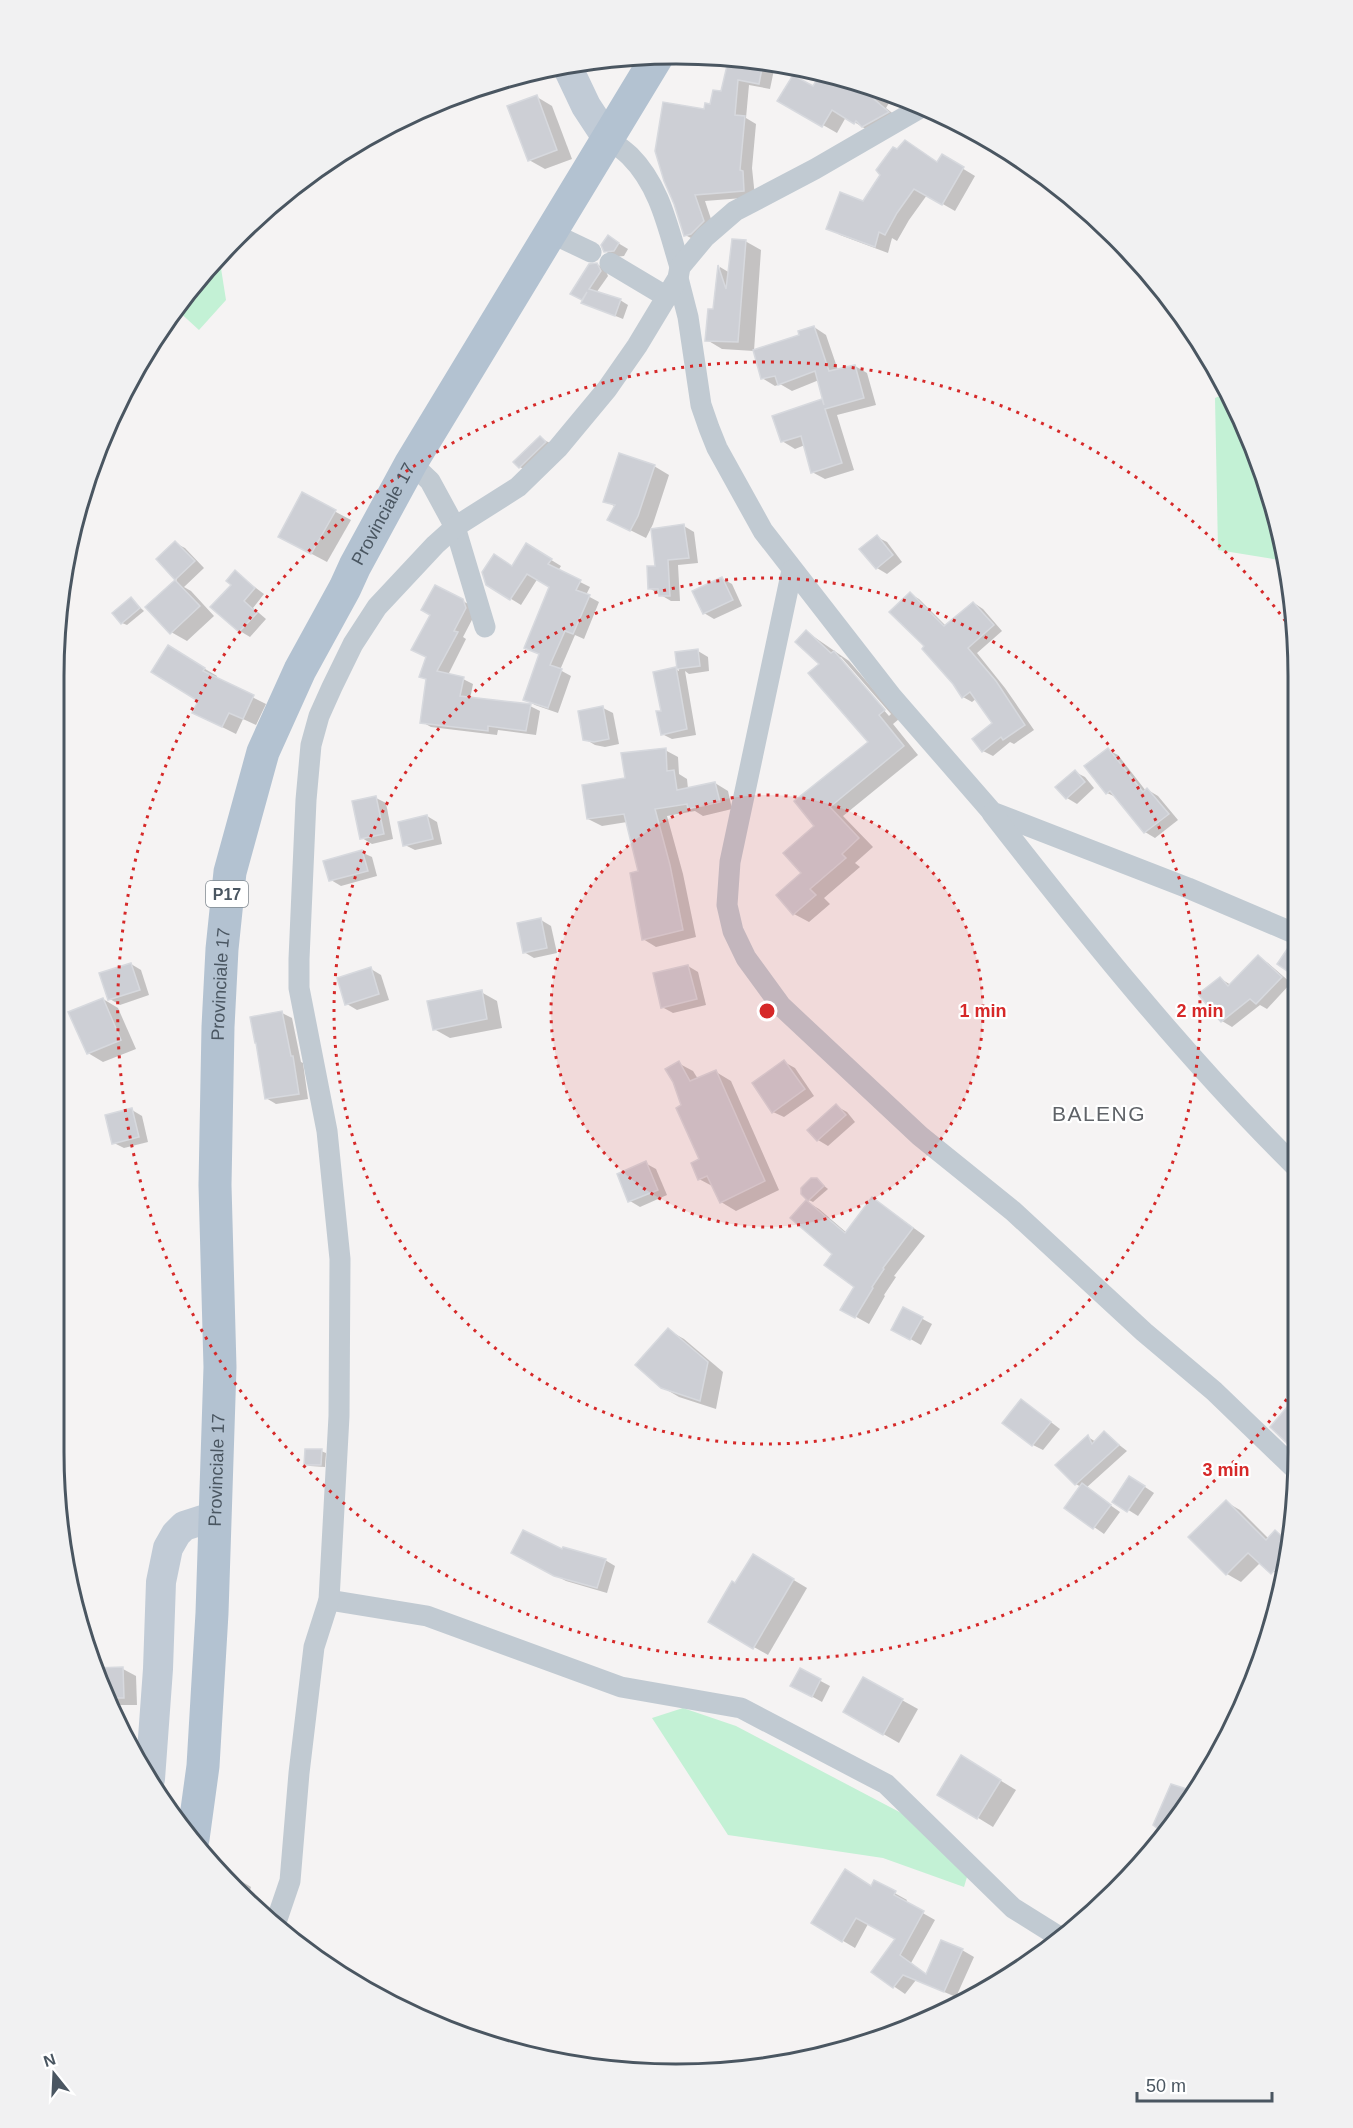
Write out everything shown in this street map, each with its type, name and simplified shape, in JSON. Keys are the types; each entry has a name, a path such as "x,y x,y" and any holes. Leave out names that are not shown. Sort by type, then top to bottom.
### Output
{"main road":[{"name":"Provinciale 17","path":"194,1828 203,1766 212,1613 220,1367 215,1185 217,1050 222,948 230,872 263,752 300,670 411,463 652,65"}],"street":[{"path":"571,74 586,106 608,138 630,156 645,174 658,199 679,272 701,405 717,448 763,531 892,697 992,812 1136,991 1256,1127 1288,1159"},
{"path":"277,1916 290,1881 299,1773 314,1647 329,1600 339,1416 340,1259 327,1131 299,988 305,824 311,745 319,716 353,644 377,607 455,527 518,487 558,448 613,380 637,346 667,297 679,272 705,237 735,211 815,169 913,112"},
{"path":"551,233 591,252"},
{"path":"610,263 667,297"},
{"path":"411,463 430,481 455,527 485,627"},
{"path":"792,570 730,862 727,905 733,931 746,958 781,1006 894,1112 920,1136 1013,1211 1144,1332 1214,1391 1288,1462"},
{"path":"992,812 1188,888 1288,931"},
{"path":"151,1766 161,1582 168,1548 184,1526 215,1516"},
{"path":"329,1600 427,1616 621,1687 741,1708 886,1784 1013,1908 1053,1934"}],"green space":[{"path":"221,268 226,300 199,330 183,315"},
{"path":"1220,396 1242,442 1268,518 1277,560 1218,550 1215,398"},
{"path":"683,1708 736,1726 926,1826 970,1867 964,1887 883,1858 728,1835 652,1718"}],"building":[{"path":"727,67 762,71 759,84 738,80 735,115 745,116 740,170 743,171 744,191 695,195 704,221 691,234 684,236 655,151 663,102 704,109 705,103 710,104 713,90 721,91"},
{"path":"793,76 813,86 816,81 873,97 889,112 862,127 856,121 854,124 832,110 822,127 777,101"},
{"path":"537,95 557,150 528,161 507,106"},
{"path":"905,140 937,162 942,154 964,167 942,205 914,189 885,235 879,232 875,247 826,229 840,192 863,201 880,175 876,170 893,147 897,149"},
{"path":"608,235 619,243 614,251 604,252 601,245"},
{"path":"732,239 746,240 738,342 705,341 708,309 713,309 718,265 726,289"},
{"path":"597,263 601,271 589,289 621,299 615,316 581,303 587,292 582,300 570,294 589,264"},
{"path":"814,326 829,371 855,365 864,398 825,409 842,463 811,473 801,436 781,442 772,416 822,399 824,405 815,371 778,385 775,376 761,379 753,350 799,335 798,331"},
{"path":"540,436 546,442 519,468 513,462"},
{"path":"619,453 655,465 638,516 630,531 607,520 615,505 603,502"},
{"path":"302,492 336,510 311,554 278,537"},
{"path":"684,524 689,558 668,560 670,596 659,596 658,589 648,589 647,566 655,566 651,529"},
{"path":"877,535 893,555 876,569 859,549"},
{"path":"175,541 195,561 175,580 156,559"},
{"path":"526,543 552,559 548,564 581,580 576,590 590,595 573,634 565,631 550,665 562,669 548,708 523,700 539,654 524,648 549,587 527,574 510,600 486,585 482,572 494,554 512,566"},
{"path":"235,570 255,588 244,601 257,613 239,632 210,607 231,585 226,581"},
{"path":"722,577 733,600 703,614 692,591"},
{"path":"175,580 200,606 170,634 145,607"},
{"path":"435,585 463,599 466,608 454,631 458,632 437,671 464,677 460,696 531,704 526,731 488,726 488,731 420,723 426,679 419,677 426,657 411,650 430,615 421,610"},
{"path":"910,592 944,626 973,602 994,625 968,648 996,681 1025,725 1003,740 1001,737 982,752 972,739 992,723 970,692 962,698 953,684 922,649 924,646 889,612"},
{"path":"131,597 140,608 121,624 112,613"},
{"path":"806,630 831,653 834,651 885,710 879,715 904,746 830,807 859,838 842,854 846,858 810,889 816,895 793,915 776,895 801,873 783,853 814,826 794,801 868,742 808,673 819,664 795,642"},
{"path":"168,645 205,668 203,671 254,695 243,719 229,713 222,727 192,713 198,701 151,672"},
{"path":"698,649 700,666 677,669 675,652"},
{"path":"676,667 687,729 661,735 656,711 661,711 653,672"},
{"path":"603,706 609,739 594,742 583,740 578,711"},
{"path":"666,748 667,771 674,770 677,790 715,782 720,802 688,809 687,804 655,809 670,865 683,930 642,940 630,873 638,871 624,814 587,819 582,785 625,778 621,753"},
{"path":"1108,748 1143,792 1147,788 1169,814 1144,833 1110,791 1106,794 1084,766"},
{"path":"1075,770 1085,782 1066,799 1055,787"},
{"path":"376,796 384,834 360,839 352,801"},
{"path":"427,815 433,839 403,846 398,822"},
{"path":"362,850 368,871 329,881 323,861"},
{"path":"541,918 547,948 523,953 517,923"},
{"path":"1288,948 1288,972 1277,964"},
{"path":"1258,955 1282,977 1256,1004 1250,999 1221,1022 1198,994 1220,977 1228,986"},
{"path":"131,963 140,990 108,1000 99,973"},
{"path":"688,965 697,999 661,1008 653,973"},
{"path":"371,967 379,994 345,1005 337,978"},
{"path":"482,990 487,1019 433,1030 427,1001"},
{"path":"103,998 121,1040 87,1054 68,1012"},
{"path":"282,1011 299,1094 265,1099 250,1017"},
{"path":"784,1060 805,1089 772,1113 752,1083"},
{"path":"679,1061 690,1081 716,1070 765,1181 720,1203 707,1176 698,1180 691,1163 699,1159 676,1108 681,1105 673,1082 665,1069"},
{"path":"836,1104 846,1115 817,1141 807,1130"},
{"path":"132,1108 139,1137 112,1144 105,1115"},
{"path":"646,1161 658,1190 628,1202 617,1174"},
{"path":"811,1178 817,1178 824,1186 808,1201 801,1194 801,1188"},
{"path":"872,1197 913,1228 883,1268 855,1318 840,1310 854,1287 824,1265 832,1254 790,1218 806,1200 845,1233"},
{"path":"903,1307 923,1317 910,1340 891,1330"},
{"path":"668,1328 708,1362 700,1401 661,1388 635,1365"},
{"path":"1021,1399 1051,1422 1032,1446 1002,1423"},
{"path":"1288,1406 1288,1444 1270,1427"},
{"path":"1104,1431 1119,1445 1075,1485 1055,1465 1088,1435 1092,1444"},
{"path":"305,1449 322,1449 321,1465 304,1465"},
{"path":"1129,1476 1145,1486 1127,1512 1112,1502"},
{"path":"1082,1483 1111,1505 1093,1529 1064,1508"},
{"path":"1226,1500 1266,1540 1275,1530 1282,1537 1278,1566 1271,1574 1248,1553 1226,1575 1188,1537"},
{"path":"523,1530 562,1549 563,1547 606,1559 597,1588 554,1576 511,1553"},
{"path":"753,1554 794,1579 753,1649 708,1622 732,1581 735,1583"},
{"path":"123,1667 124,1698 117,1698 104,1668"},
{"path":"800,1668 821,1679 812,1697 790,1686"},
{"path":"863,1677 903,1699 883,1735 843,1712"},
{"path":"961,1755 1001,1780 977,1819 937,1795"},
{"path":"1171,1784 1187,1789 1158,1829 1153,1825"},
{"path":"845,1869 871,1886 874,1880 896,1891 894,1895 924,1911 900,1955 926,1974 941,1940 963,1949 944,1992 903,1975 893,1988 871,1972 895,1939 856,1918 842,1942 811,1923"}],"district":[{"name":"BALENG","path":"1099,1114"}]}
